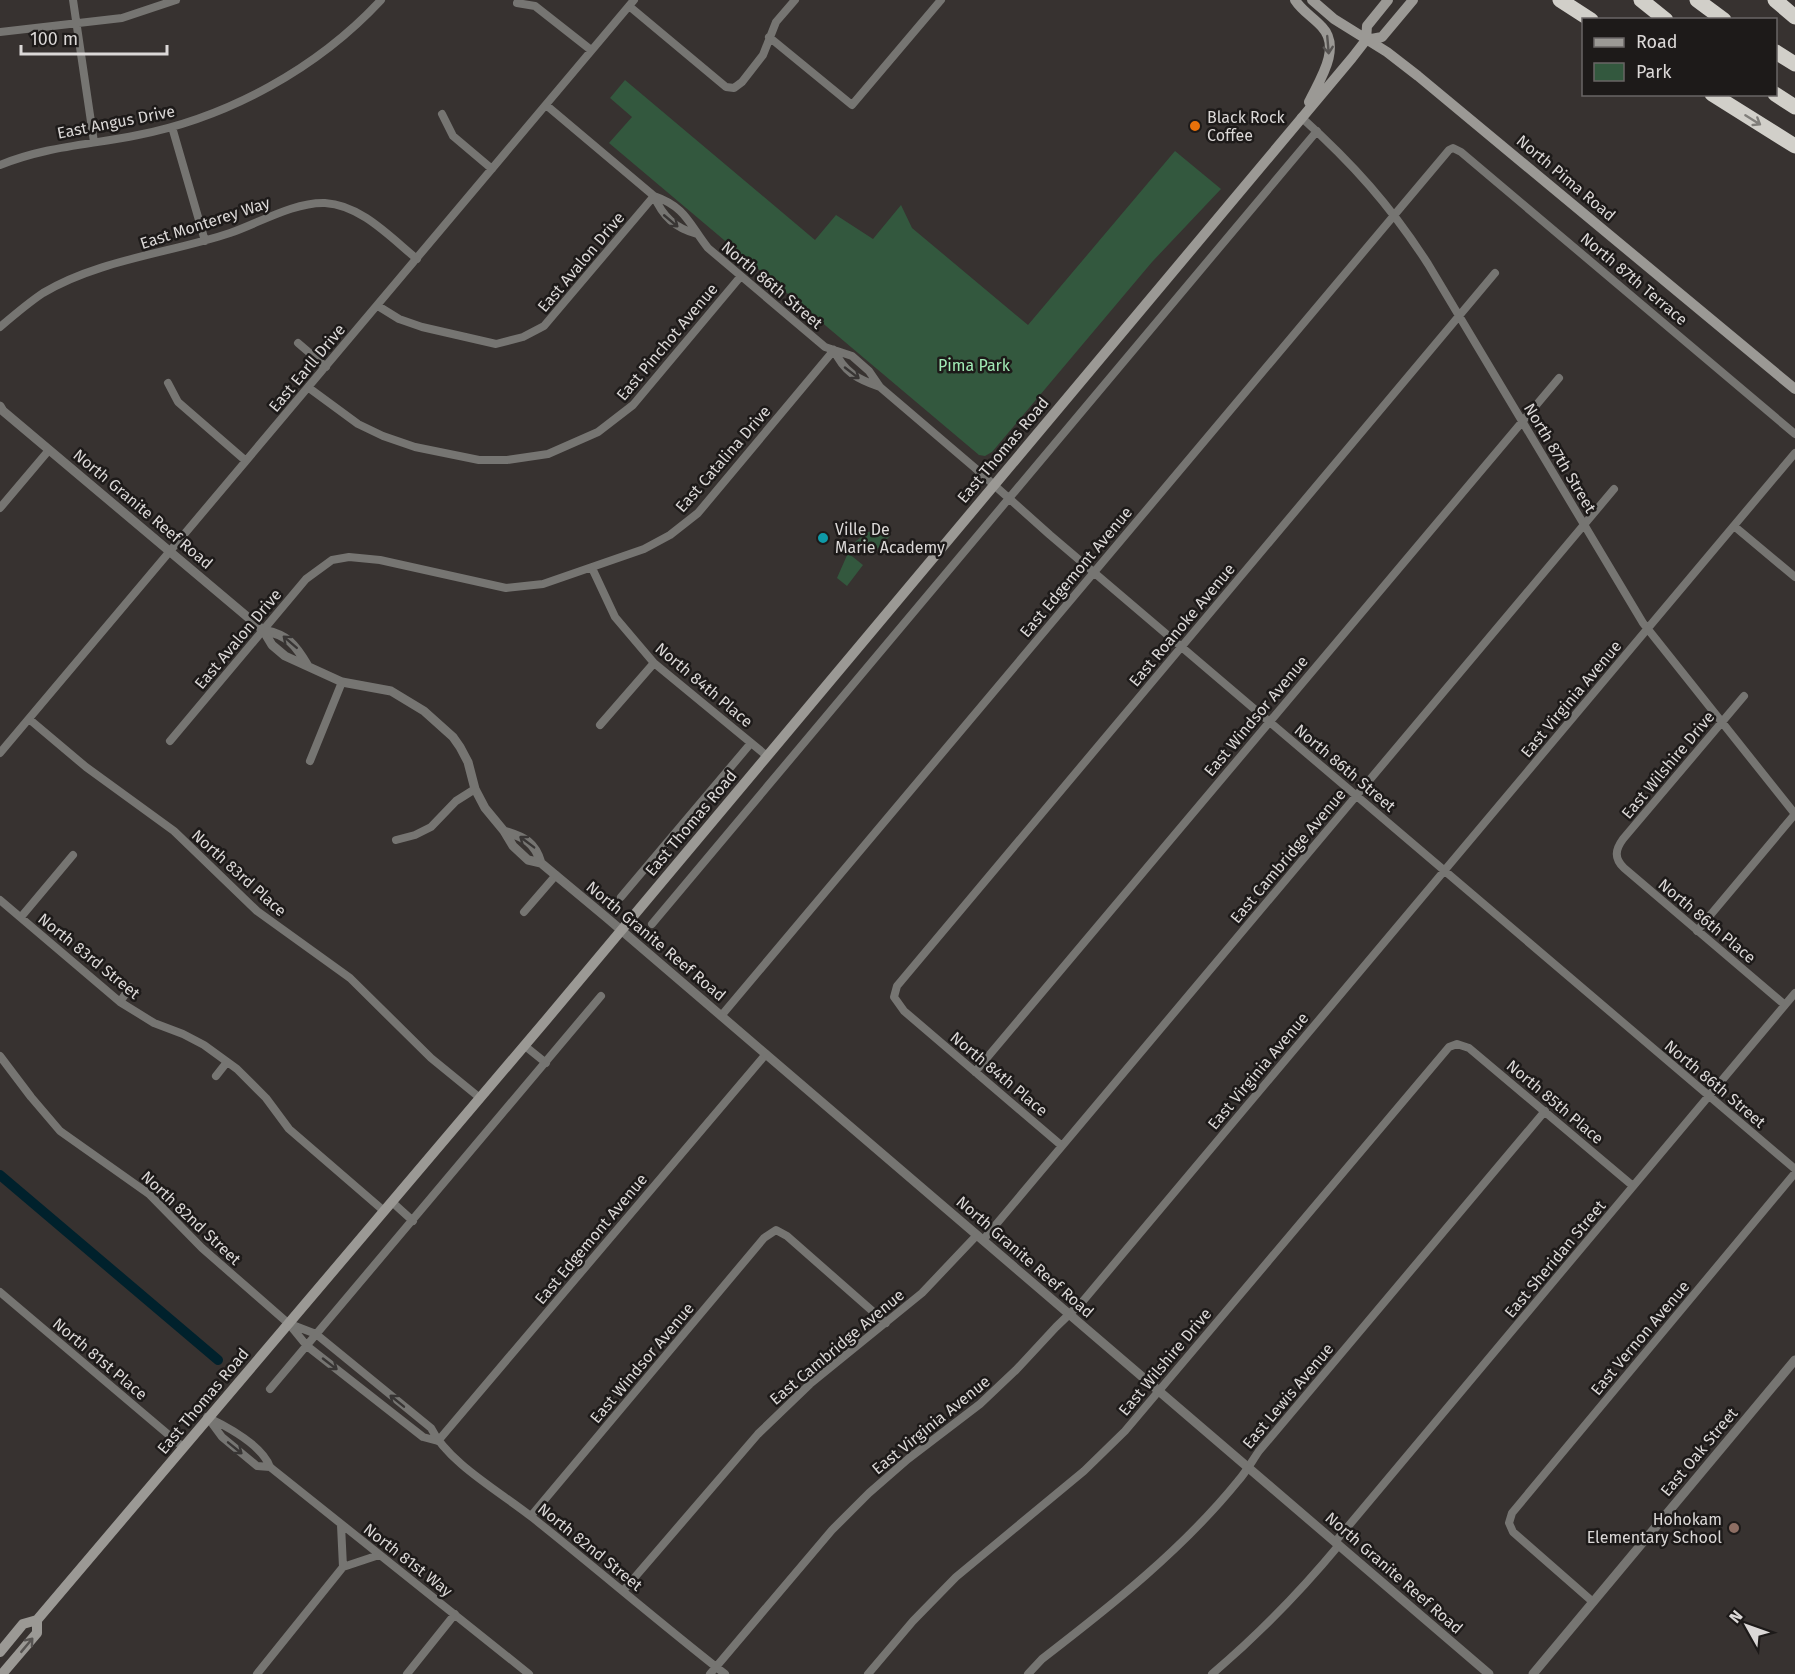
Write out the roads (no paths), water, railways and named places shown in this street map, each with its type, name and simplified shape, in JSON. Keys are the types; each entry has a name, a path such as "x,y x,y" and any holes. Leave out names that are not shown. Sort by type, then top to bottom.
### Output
{"highway":[{"path":"1560,0 1589,18"},
{"path":"1641,0 1664,18"},
{"path":"1697,0 1721,18"},
{"path":"1775,0 1795,17"},
{"path":"1777,53 1795,64"},
{"path":"1777,95 1795,107"},
{"path":"1715,96 1795,146"}],"main road":[{"path":"1295,0 1326,31 1330,49 1324,70 1302,117"},
{"name":"North Pima Road","path":"1311,0 1334,19 1387,52 1795,389"},
{"name":"East Thomas Road","path":"0,1652 23,1624 37,1620 207,1417 525,1046 1366,40 1367,26 1388,0"},
{"name":"East Thomas Road","path":"1366,40 1382,37 1413,0"},
{"name":"East Thomas Road","path":"2,1674 37,1633 37,1620"}],"street":[{"path":"73,0 94,142"},
{"path":"0,32 122,18 176,0"},
{"name":"East Angus Drive","path":"0,165 22,156 60,146 136,135 172,127 221,110 282,80 314,59 361,22 381,0"},
{"path":"632,3 726,87 734,88 742,82 763,56 776,22 795,0"},
{"path":"769,37 852,105 941,0"},
{"path":"517,3 535,6 591,50"},
{"name":"East Earll Drive","path":"0,753 632,3"},
{"name":"North 86th Street","path":"546,105 654,196 669,201 691,221 697,234 708,248 825,347 852,356 870,371 880,387 1795,1171"},
{"path":"442,114 453,136 492,169"},
{"name":"North 87th Street","path":"1302,117 1357,169 1394,214 1428,264 1647,630 1795,814"},
{"path":"172,127 205,240"},
{"path":"652,924 1317,131"},
{"name":"East Edgemont Avenue","path":"721,1016 1446,152 1453,148"},
{"name":"North 87th Terrace","path":"1453,148 1459,150 1795,434"},
{"name":"North 86th Street","path":"654,196 660,212 682,230 697,234"},
{"name":"East Avalon Drive","path":"378,306 399,319 422,327 496,344 523,338 544,326 654,196"},
{"name":"East Monterey Way","path":"0,327 44,293 72,279 102,268 262,222 305,204 325,203 345,207 360,214 417,259"},
{"name":"East Roanoke Avenue","path":"894,997 900,982 1495,273"},
{"name":"East Pinchot Avenue","path":"309,388 358,424 383,436 416,447 479,460 507,460 548,454 598,432 633,405 741,276"},
{"path":"298,343 326,367"},
{"name":"North 86th Street","path":"834,350 841,364 859,380 880,387"},
{"name":"East Catalina Drive","path":"332,560 362,557 506,588 543,584 644,549 670,535 698,513 834,350"},
{"name":"East Windsor Avenue","path":"975,1072 1559,378"},
{"path":"168,383 178,402 246,461"},
{"name":"North Granite Reef Road","path":"1,409 263,630 272,645 285,656 342,682 391,691 424,711 453,737 460,747 468,762 475,789 485,808 513,846 528,860 541,863 1489,1674"},
{"path":"0,508 49,450"},
{"name":"East Virginia Avenue","path":"710,1674 832,1530 869,1493 908,1459 980,1404 1070,1315 1795,453"},
{"name":"East Cambridge Avenue","path":"623,1591 758,1434 810,1384 922,1293 980,1238 1062,1146 1614,489"},
{"path":"1734,526 1795,577"},
{"name":"East Avalon Drive","path":"170,741 306,579 332,560"},
{"name":"North 84th Place","path":"592,568 604,598 615,617 654,663 767,756"},
{"name":"North Granite Reef Road","path":"263,630 281,634 297,647 308,666"},
{"path":"600,725 654,663"},
{"path":"310,761 342,682"},
{"name":"East Wilshire Drive","path":"1616,855 1623,839 1744,696"},
{"name":"North 83rd Place","path":"29,719 86,767 174,831 257,912 350,978 431,1058 480,1098"},
{"name":"East Thomas Road","path":"621,897 751,743"},
{"path":"396,840 431,827 456,801 475,789"},
{"path":"1697,931 1795,814"},
{"path":"21,917 73,855"},
{"name":"North 86th Place","path":"1616,855 1624,868 1785,1005"},
{"path":"524,912 556,876"},
{"name":"North 83rd Street","path":"0,900 120,1002 154,1023 183,1034 227,1062 259,1090 289,1130 384,1211"},
{"path":"120,1002 130,987"},
{"name":"East Sheridan Street","path":"1212,1674 1311,1579 1337,1543 1795,993"},
{"path":"270,1389 601,996"},
{"name":"North 84th Place","path":"894,997 904,1011 1062,1146"},
{"name":"East Wilshire Drive","path":"868,1674 913,1621 956,1577 1084,1472 1125,1431 1446,1050 1457,1044"},
{"name":"North 85th Place","path":"1457,1044 1469,1047 1634,1186"},
{"path":"525,1046 546,1064"},
{"name":"East Edgemont Avenue","path":"438,1441 765,1054"},
{"name":"North 82nd Street","path":"0,1056 60,1131 149,1194 202,1248 289,1324 307,1346 423,1437 438,1441"},
{"path":"216,1076 227,1062"},
{"name":"East Lewis Avenue","path":"1028,1674 1042,1659 1144,1578 1238,1481 1259,1451 1545,1111"},
{"name":"East Vernon Avenue","path":"1593,1602 1517,1536 1509,1522 1515,1507 1795,1171"},
{"path":"392,1202 413,1221"},
{"name":"East Windsor Avenue","path":"531,1516 764,1238 776,1230 787,1236 886,1323"},
{"name":"North 81st Place","path":"0,1292 183,1447"},
{"name":"North 82nd Street","path":"289,1324 316,1335 431,1428 438,1441 483,1480 531,1516 725,1674"},
{"name":"East Oak Street","path":"1533,1674 1795,1360"},
{"name":"North 81st Way","path":"207,1417 222,1437 257,1466 270,1467"},
{"name":"North 81st Way","path":"207,1417 227,1426 266,1456 270,1467 529,1674"},
{"path":"341,1525 343,1567"},
{"path":"257,1674 343,1567 379,1556"},
{"path":"407,1674 455,1614"}],"waterway":[{"path":"0,1175 218,1360"}],"place":[{"name":"Black Rock Coffee","path":"1195,126"},
{"name":"Ville De Marie Academy","path":"823,538"},
{"name":"Hohokam Elementary School","path":"1734,1528"}],"park label":[{"name":"Pima Park","path":"974,365"}]}
